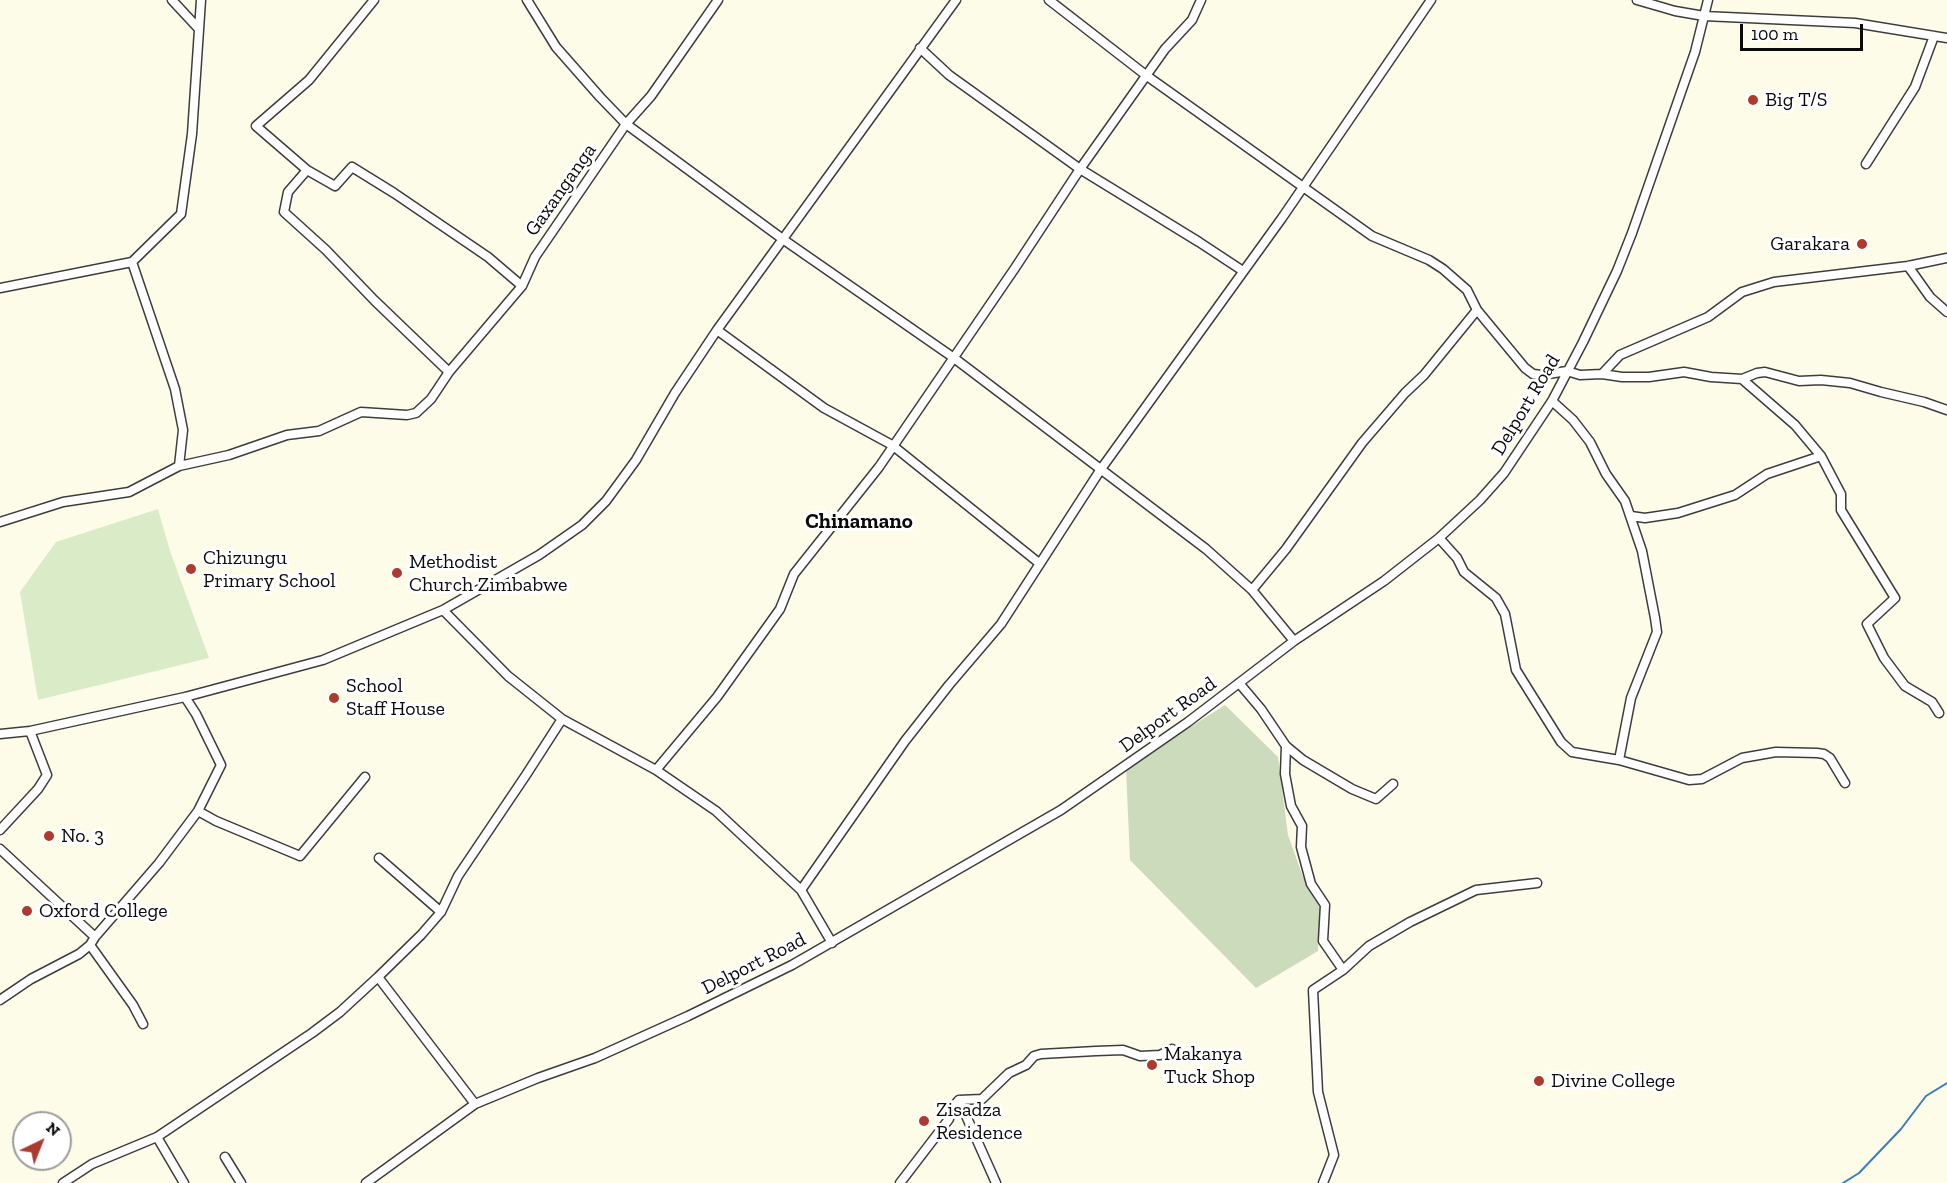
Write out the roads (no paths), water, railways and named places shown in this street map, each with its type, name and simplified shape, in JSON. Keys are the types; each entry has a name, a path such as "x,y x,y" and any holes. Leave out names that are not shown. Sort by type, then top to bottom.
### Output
{"street":[{"path":"172,0 198,28"},
{"path":"0,288 132,262 181,214 192,134 201,0"},
{"path":"374,0 309,80 256,126 307,170 335,186 352,167 488,257 522,286"},
{"path":"527,0 556,47 626,124 784,240 954,358 1206,549 1252,590 1294,641"},
{"name":"Gaxanganga","path":"179,466 229,456 287,435 319,431 361,412 407,415 416,413 431,399 449,372 522,286 535,258 626,124 651,96 718,0"},
{"path":"0,723 2,733 30,731 185,697 323,660 443,610 539,555 582,525 606,501 636,460 675,393 717,330 956,0"},
{"path":"1049,0 1147,76 1372,236 1429,260 1443,269 1467,291 1477,310 1525,368 1533,374 1567,371 1580,375 1649,377 1684,372 1742,379 1765,372 1799,381 1821,380 1850,383 1947,410"},
{"path":"656,771 717,697 780,609 794,574 879,466 1080,169 1165,49 1188,26 1201,0"},
{"path":"801,890 905,741 948,685 995,631 1101,469 1304,187 1431,0"},
{"path":"1637,0 1675,11 1704,16 1855,23 1947,38"},
{"name":"Delport Road","path":"366,1183 475,1104 595,1058 792,965 1061,810 1188,722 1294,641 1384,580 1439,538 1480,500 1504,473 1552,401 1617,271 1695,52 1708,0"},
{"path":"1866,164 1915,87 1934,36"},
{"path":"920,48 949,75 1080,169 1242,271"},
{"path":"307,170 288,192 284,212 326,250 449,372"},
{"path":"1602,374 1620,355 1708,317 1742,292 1774,282 1908,266 1947,258"},
{"path":"0,522 63,502 129,492 179,466 183,430 175,389 132,262"},
{"path":"1908,266 1930,297 1947,312"},
{"path":"1252,590 1286,549 1362,443 1405,393 1424,375 1477,310"},
{"path":"717,330 824,408 892,445 1039,563"},
{"path":"1742,379 1795,425 1821,456 1841,494 1841,510 1895,597 1867,624 1884,658 1905,686 1932,702 1939,713"},
{"path":"1552,401 1573,420 1590,442 1606,474 1625,501 1642,551 1657,633 1630,698 1619,760"},
{"path":"1631,516 1645,518 1678,513 1735,495 1767,474 1821,456"},
{"path":"1439,538 1457,558 1464,572 1496,598 1505,614 1516,670 1561,742 1572,752 1619,760 1689,780 1702,779 1752,756 1776,752 1817,753 1830,758 1845,783"},
{"path":"443,610 508,676 562,718 656,771 716,812 801,890 832,943"},
{"path":"1239,683 1261,709 1286,746 1303,760 1352,789 1376,799 1393,784"},
{"path":"0,1000 31,979 79,954 159,863 198,811 221,765 185,697"},
{"path":"63,1183 92,1164 157,1137 312,1033 340,1012 378,977 441,912 458,876 562,718"},
{"path":"0,830 38,789 47,775 30,731"},
{"path":"1286,746 1284,774 1291,806 1302,826 1301,847 1311,884 1325,905 1323,940 1344,969"},
{"path":"198,811 216,821 300,856 365,777"},
{"path":"0,849 92,941 143,1023"},
{"path":"379,858 441,912"},
{"path":"1323,1183 1334,1155 1318,1092 1313,990 1344,969 1369,946 1410,922 1476,890 1537,883"},
{"path":"378,977 475,1104"},
{"path":"900,1183 949,1119 951,1109 959,1100 982,1099 1009,1073 1026,1065 1034,1056 1124,1050 1140,1056 1160,1055 1172,1049"},
{"path":"959,1100 996,1183"},
{"path":"157,1137 184,1183"},
{"path":"225,1157 241,1183"}],"waterway":[{"path":"1843,1183 1859,1173 1901,1129 1926,1096 1947,1083"}],"place":[{"name":"Big T/S","path":"1753,100"},
{"name":"Garakara","path":"1862,244"},
{"name":"Chizungu Primary School","path":"191,569"},
{"name":"Methodist Church Zimbabwe","path":"397,573"},
{"name":"School Staff House","path":"334,698"},
{"name":"No. 3","path":"49,836"},
{"name":"Oxford College","path":"27,911"},
{"name":"Makanya Tuck Shop","path":"1152,1065"},
{"name":"Divine College","path":"1539,1081"},
{"name":"Zisadza Residence","path":"924,1121"}],"district":[{"name":"Chinamano","path":"859,522"}]}
